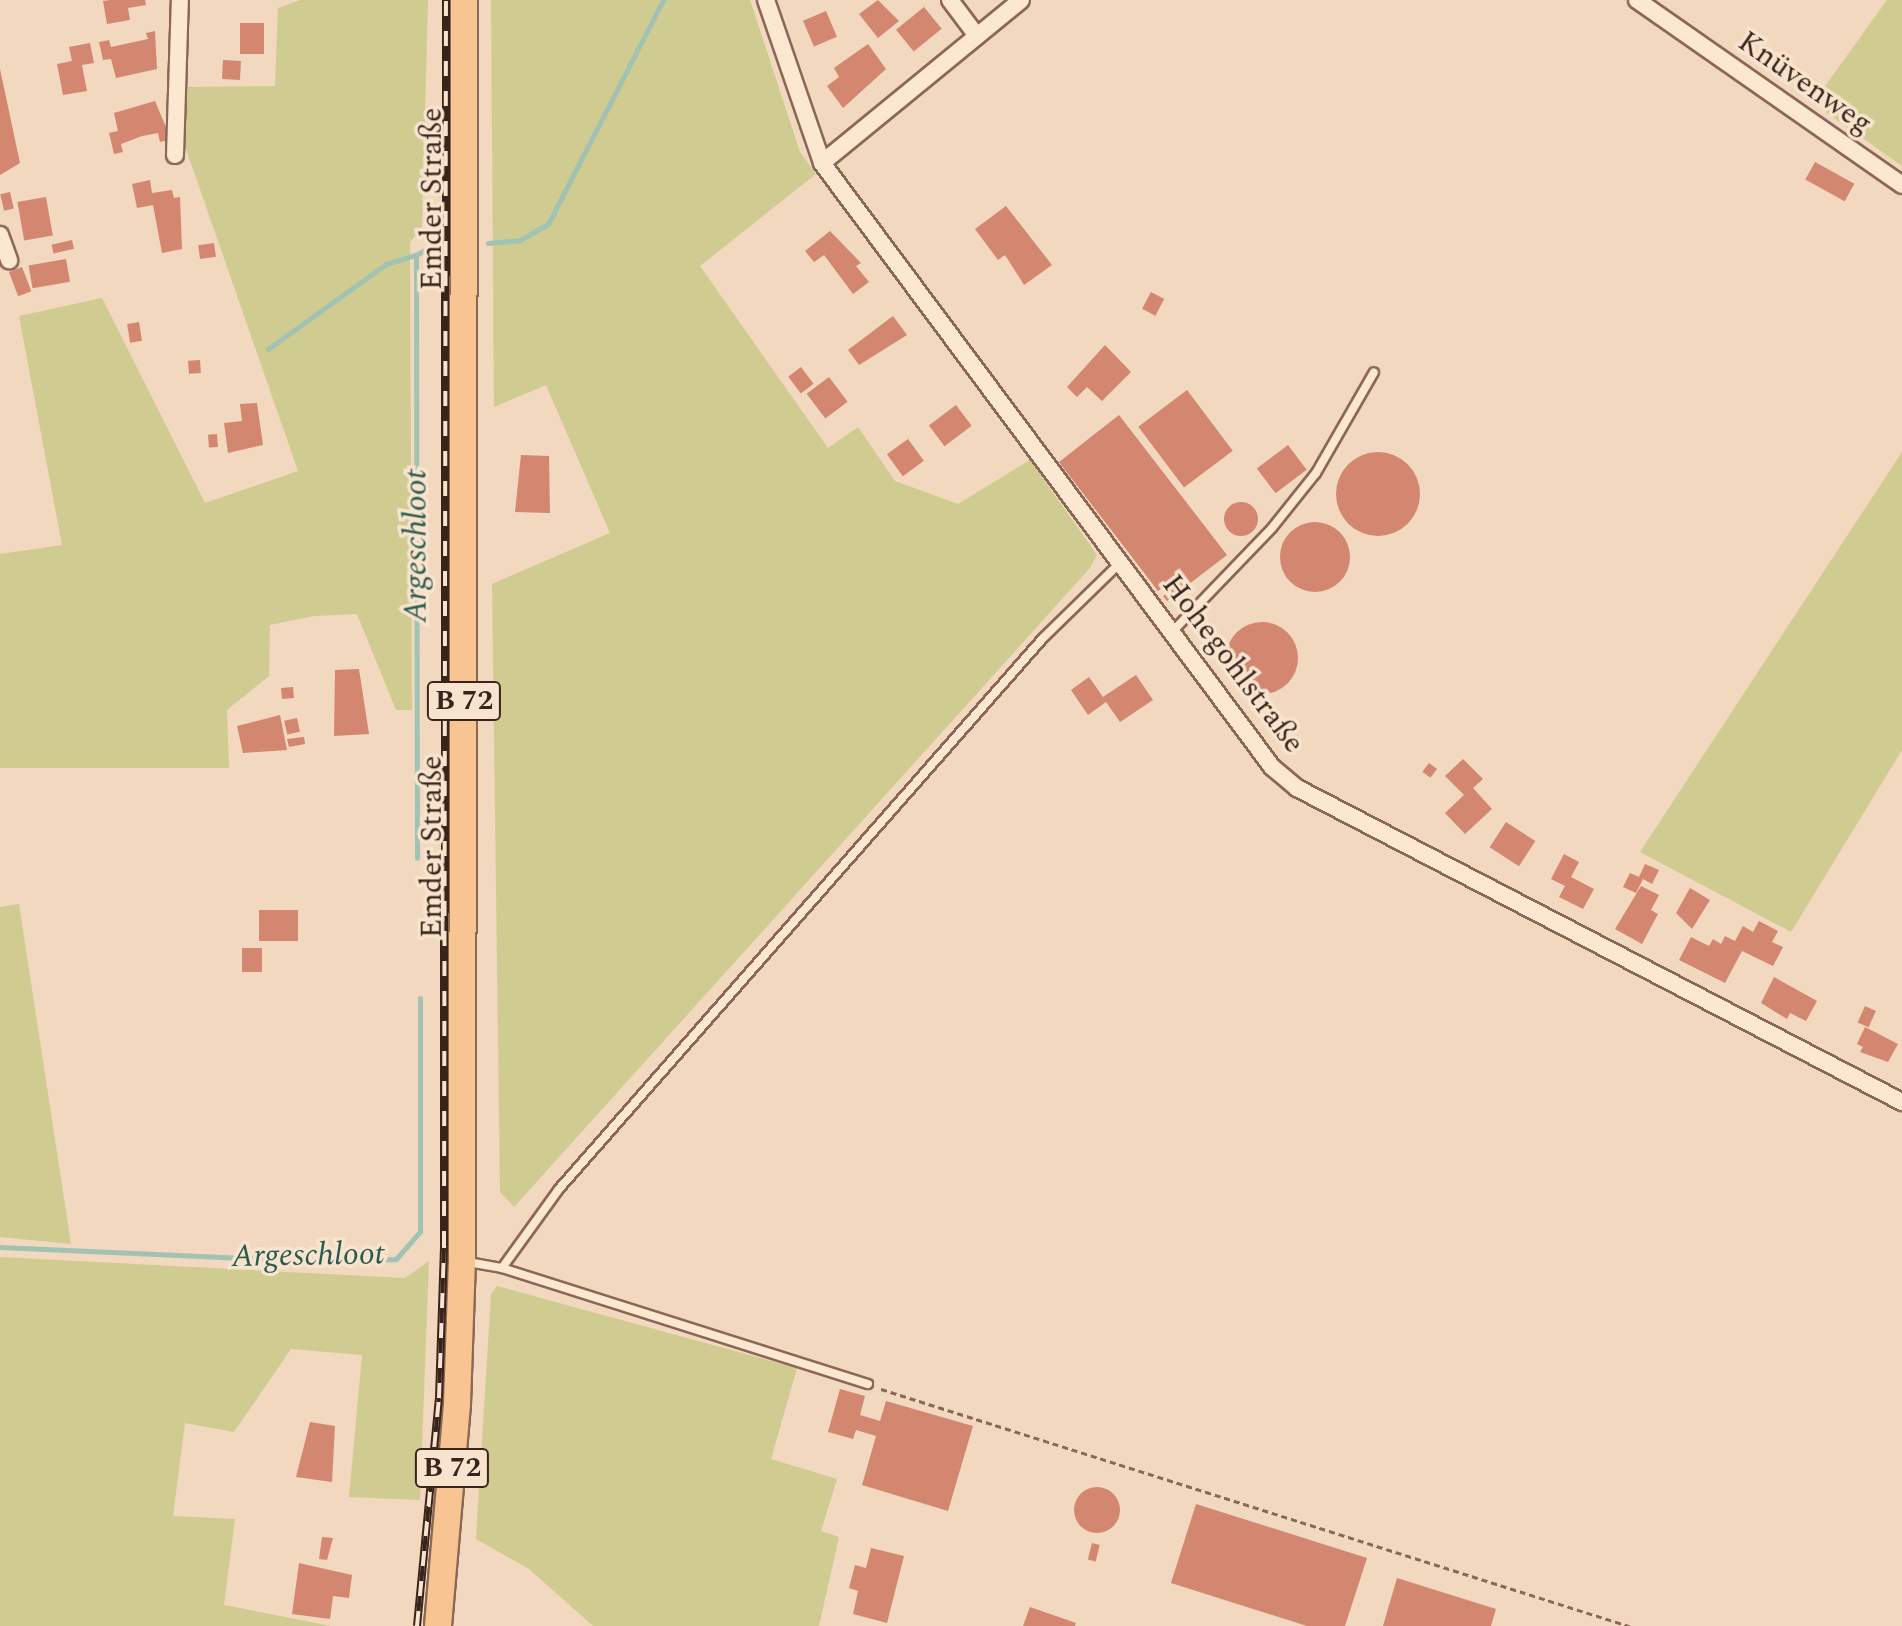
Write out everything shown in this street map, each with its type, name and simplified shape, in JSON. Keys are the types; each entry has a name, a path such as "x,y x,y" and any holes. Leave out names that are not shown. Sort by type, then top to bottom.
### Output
{"main road":[{"name":"Emder Straße","path":"438,1626 447,1534 462,1262 464,0"}],"street":[{"path":"175,155 180,0"},
{"name":"Hohegohlstraße","path":"766,0 822,163 1272,767 1297,788 1902,1102"},
{"path":"950,0 977,36"},
{"path":"822,163 1021,0"},
{"name":"Knüvenweg","path":"1637,0 1902,185"},
{"path":"0,235 9,260"}],"lane":[{"path":"1172,632 1272,528 1316,473 1374,372"},
{"path":"502,1268 559,1189 1032,650 1122,562"},
{"path":"462,1262 502,1268 868,1384"}],"path":[{"path":"868,1384 1629,1626"}],"shaded area":[{"path":"300,0 428,0 422,227 410,242 412,710 396,710 357,614 314,616 270,625 269,676 227,710 229,768 0,768 0,554 62,545 19,316 102,298 205,503 298,471 186,149 186,87 275,86 278,8"},
{"path":"491,0 750,0 800,152 816,174 700,266 828,448 858,427 895,481 958,504 1030,460 1097,555 1090,568 514,1207 500,1192 492,584 610,533 546,385 494,407"},
{"path":"1887,0 1902,0 1902,166 1813,103"},
{"path":"1902,452 1902,750 1791,932 1640,852"},
{"path":"19,904 71,1244 0,1237 0,907"},
{"path":"0,1257 405,1278 429,1261 420,1500 349,1497 362,1355 291,1349 234,1432 185,1423 173,1516 235,1519 224,1605 331,1626 0,1626"},
{"path":"497,1286 797,1368 771,1459 837,1479 821,1531 839,1537 819,1626 593,1626 529,1569 476,1539 491,1294"}],"building":[{"path":"145,0 146,5 128,8 130,20 107,24 103,1"},
{"path":"878,0 899,21 878,38 859,14"},
{"path":"924,7 942,29 914,51 896,30"},
{"path":"826,11 837,37 814,47 803,21"},
{"path":"240,23 264,23 264,54 240,54"},
{"path":"155,31 157,69 116,78 111,59 103,60 99,42 109,40 111,47 148,39 146,33"},
{"path":"90,43 94,63 82,65 87,91 63,95 57,64 72,61 69,47"},
{"path":"868,44 886,69 843,108 827,86 839,77 834,68"},
{"path":"223,60 241,61 240,80 222,79"},
{"path":"0,69 20,163 0,175"},
{"path":"155,101 171,139 160,142 158,133 142,136 121,144 123,152 114,154 109,133 118,131 114,113"},
{"path":"1815,162 1854,184 1845,201 1805,179"},
{"path":"150,180 152,193 172,190 174,198 180,197 182,249 162,253 153,205 137,208 132,184"},
{"path":"10,192 14,209 4,211 0,194"},
{"path":"46,197 53,235 24,240 17,202"},
{"path":"1006,206 1052,265 1024,285 1005,255 998,260 975,229"},
{"path":"830,231 861,263 856,266 869,282 853,294 824,255 814,262 805,251"},
{"path":"72,240 74,249 54,253 52,245"},
{"path":"214,243 216,257 200,259 198,245"},
{"path":"66,259 70,282 33,288 29,266"},
{"path":"22,267 31,291 18,296 9,272"},
{"path":"1151,292 1164,299 1155,316 1142,309"},
{"path":"893,316 907,335 859,365 848,350"},
{"path":"139,322 142,341 130,343 127,324"},
{"path":"1105,345 1131,372 1102,401 1087,387 1077,397 1067,387"},
{"path":"200,360 201,373 189,374 188,361"},
{"path":"801,367 814,384 801,393 788,377"},
{"path":"829,377 848,402 825,419 807,394"},
{"path":"1187,390 1233,451 1184,487 1138,427"},
{"path":"257,403 263,445 228,453 224,423 242,421 240,404"},
{"path":"956,405 972,426 944,446 929,425"},
{"path":"1119,415 1227,555 1167,601 1163,596 1173,589 1169,582 1158,591 1059,462"},
{"path":"217,434 218,447 209,448 208,435"},
{"path":"908,439 924,461 903,476 887,454"},
{"path":"1288,445 1307,470 1276,493 1257,468"},
{"path":"1378,452 1394,455 1413,471 1420,494 1417,510 1401,529 1378,536 1362,533 1343,517 1336,494 1339,478 1355,459"},
{"path":"521,455 549,456 550,513 515,512"},
{"path":"1241,502 1253,507 1258,519 1253,531 1241,536 1229,531 1224,519 1229,507"},
{"path":"1308,522 1322,522 1344,537 1350,557 1348,570 1340,582 1322,592 1308,592 1286,577 1280,564 1280,550 1295,528"},
{"path":"1269,622 1288,632 1296,644 1296,672 1288,684 1276,692 1255,694 1236,684 1228,672 1226,651 1236,632 1248,624"},
{"path":"359,669 369,734 334,736 335,670"},
{"path":"1136,675 1153,700 1120,722 1106,702 1088,715 1071,690 1089,677 1103,697"},
{"path":"293,687 294,698 282,699 281,688"},
{"path":"280,715 287,750 243,753 237,726"},
{"path":"297,718 300,732 287,734 284,721"},
{"path":"304,737 305,744 289,747 287,739"},
{"path":"1463,759 1483,779 1473,788 1492,809 1465,834 1445,813 1464,795 1445,776"},
{"path":"1429,763 1437,769 1430,778 1422,772"},
{"path":"1506,822 1535,841 1519,866 1490,847"},
{"path":"1564,854 1579,862 1571,877 1594,889 1583,909 1559,897 1565,886 1551,879"},
{"path":"1645,864 1659,870 1652,884 1643,879 1636,893 1623,887 1630,873 1639,877"},
{"path":"1641,886 1659,895 1651,910 1658,914 1642,944 1615,929"},
{"path":"1690,888 1710,900 1692,929 1676,913"},
{"path":"259,910 298,910 298,941 259,941"},
{"path":"1759,921 1778,931 1772,942 1783,947 1773,966 1742,951 1725,983 1679,960 1691,937 1709,946 1713,939 1721,944 1725,936 1735,941 1743,926 1753,932"},
{"path":"242,948 262,948 262,972 242,972"},
{"path":"1774,977 1817,1001 1806,1021 1790,1013 1787,1019 1761,1003"},
{"path":"1865,1006 1876,1011 1869,1027 1858,1022"},
{"path":"1865,1027 1898,1044 1888,1062 1860,1052 1863,1047 1857,1044"},
{"path":"840,1389 865,1396 860,1415 880,1421 886,1401 973,1426 948,1511 862,1485 876,1436 856,1430 853,1439 828,1432"},
{"path":"310,1422 335,1426 332,1482 296,1477"},
{"path":"1097,1487 1113,1494 1120,1510 1113,1526 1097,1533 1081,1526 1074,1510 1081,1494"},
{"path":"1196,1504 1367,1558 1345,1626 1307,1626 1171,1583"},
{"path":"322,1537 333,1538 327,1560 319,1559"},
{"path":"1092,1543 1100,1545 1096,1561 1088,1559"},
{"path":"871,1548 904,1556 887,1623 853,1614 858,1591 849,1588 855,1565 866,1568"},
{"path":"299,1563 352,1575 349,1598 333,1596 330,1619 292,1614"},
{"path":"1397,1578 1496,1609 1491,1626 1383,1626"},
{"path":"1030,1607 1076,1623 1075,1626 1023,1626"}],"waterway":[{"name":"Argeschloot","path":"488,243 520,240 548,224 663,0"},
{"name":"Argeschloot","path":"417,858 416,255 433,245"},
{"path":"268,349 386,264 416,255"},
{"name":"Argeschloot","path":"0,1247 327,1262 396,1259 420,1231 420,998"}],"railway":[{"path":"417,1626 439,1398 444,1246 446,0"}]}
